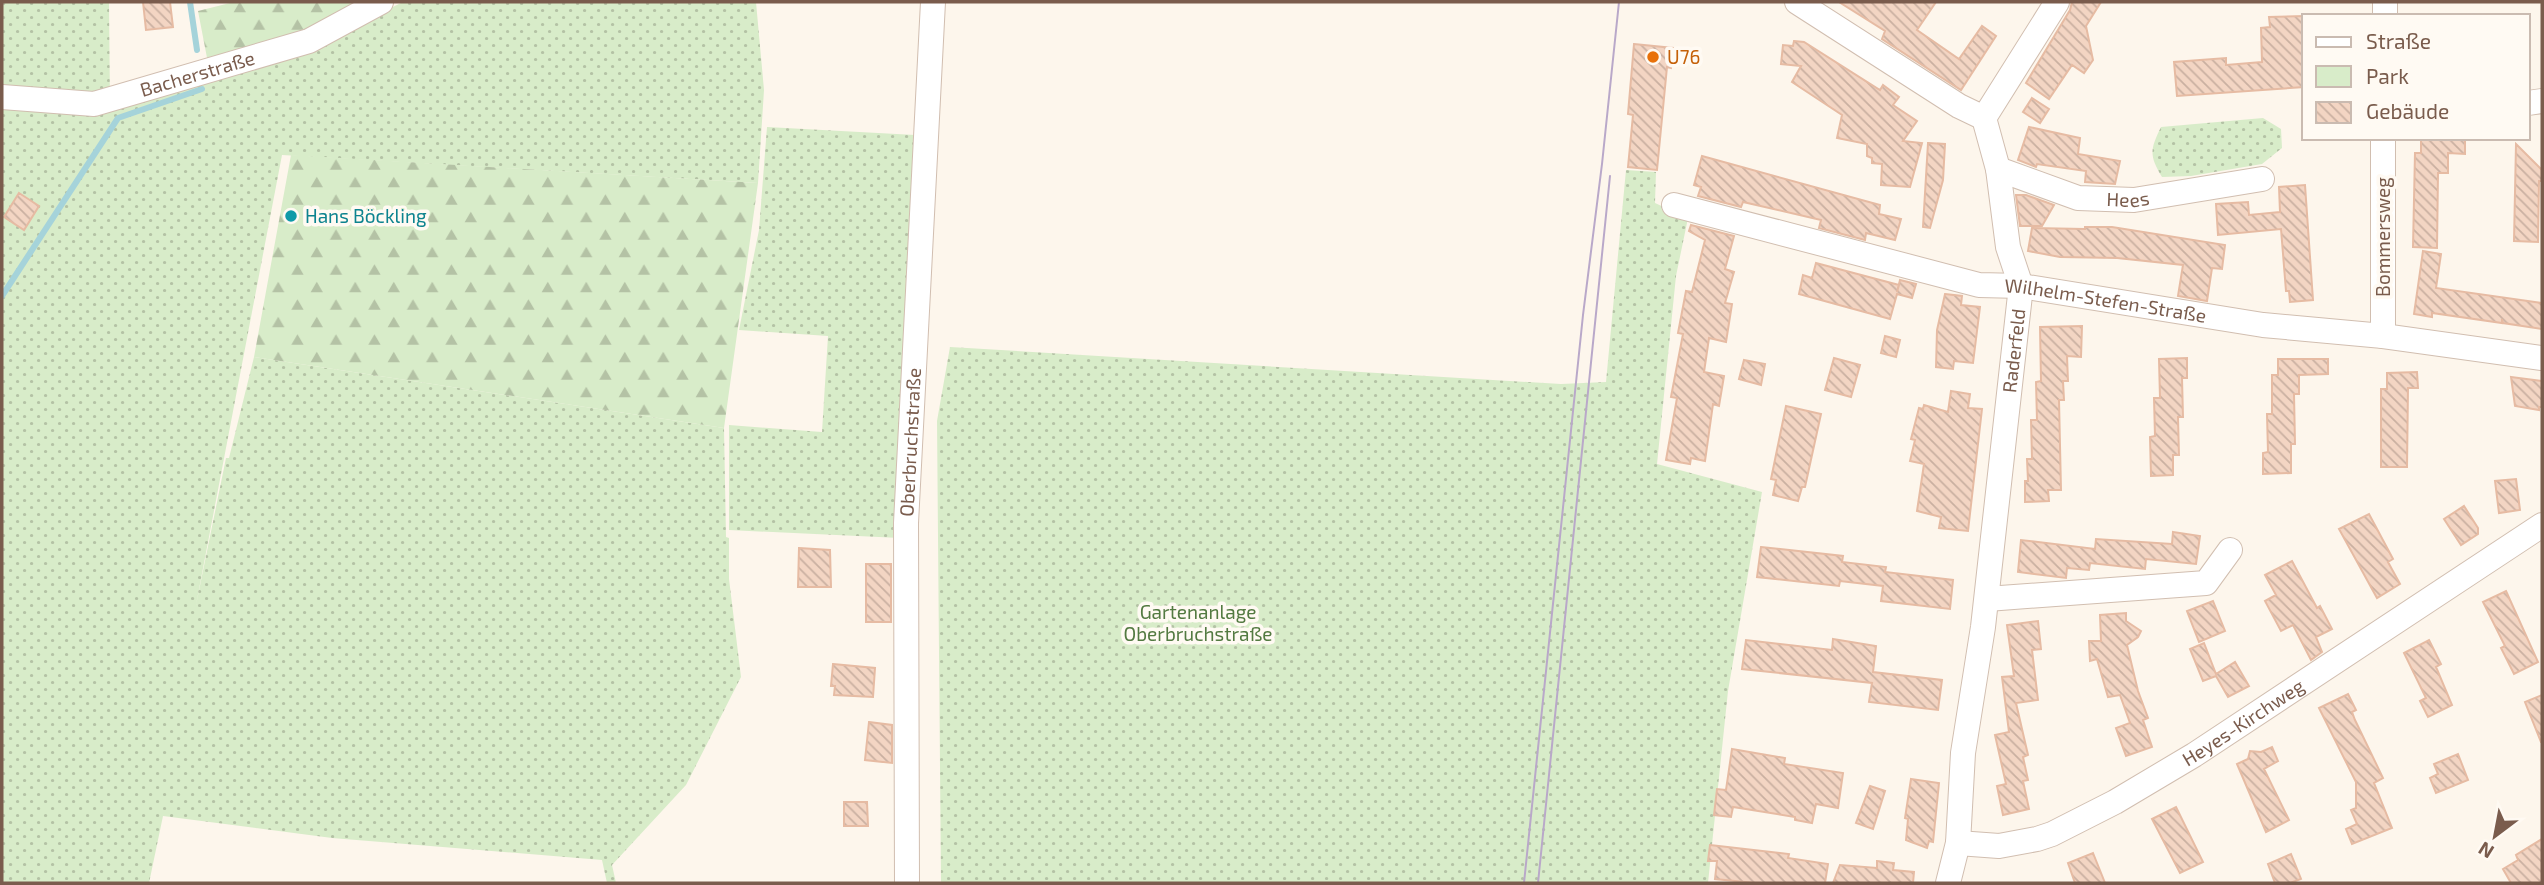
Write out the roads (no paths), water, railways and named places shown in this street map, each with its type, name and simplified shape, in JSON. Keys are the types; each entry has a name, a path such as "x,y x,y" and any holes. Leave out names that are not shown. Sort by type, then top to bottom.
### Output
{"street":[{"name":"Bacherstraße","path":"2,97 94,104 309,41 381,2"},
{"name":"Oberbruchstraße","path":"907,883 906,523 933,2"},
{"path":"1797,2 1959,106 1984,118 2057,2"},
{"name":"Raderfeld","path":"1958,843 1963,753 1987,599 2021,286 2008,247 1998,169 1984,118"},
{"name":"Bommersweg","path":"2383,140 2383,336"},
{"name":"Hees","path":"1998,169 2078,198 2134,200 2262,179"},
{"name":"Wilhelm-Stefen-Straße","path":"1674,205 1979,285 2021,286 2263,325 2383,336 2542,358"},
{"name":"Heyes-Kirchweg","path":"1958,843 1999,846 2037,839 2115,802 2194,755 2542,525"},
{"path":"1987,599 2206,583 2230,550"},
{"path":"1948,883 1958,843"}],"waterway":[{"path":"190,2 197,50"},
{"path":"2,296 118,118 202,89"}],"tram line":[{"path":"1524,883 1583,315 1619,2"},
{"path":"1538,883 1610,176"}],"place":[{"name":"U76","path":"1653,57"},
{"name":"Hans Böckling","path":"291,216"}],"park label":[{"name":"Gartenanlage Oberbruchstraße","path":"1198,623"}]}
